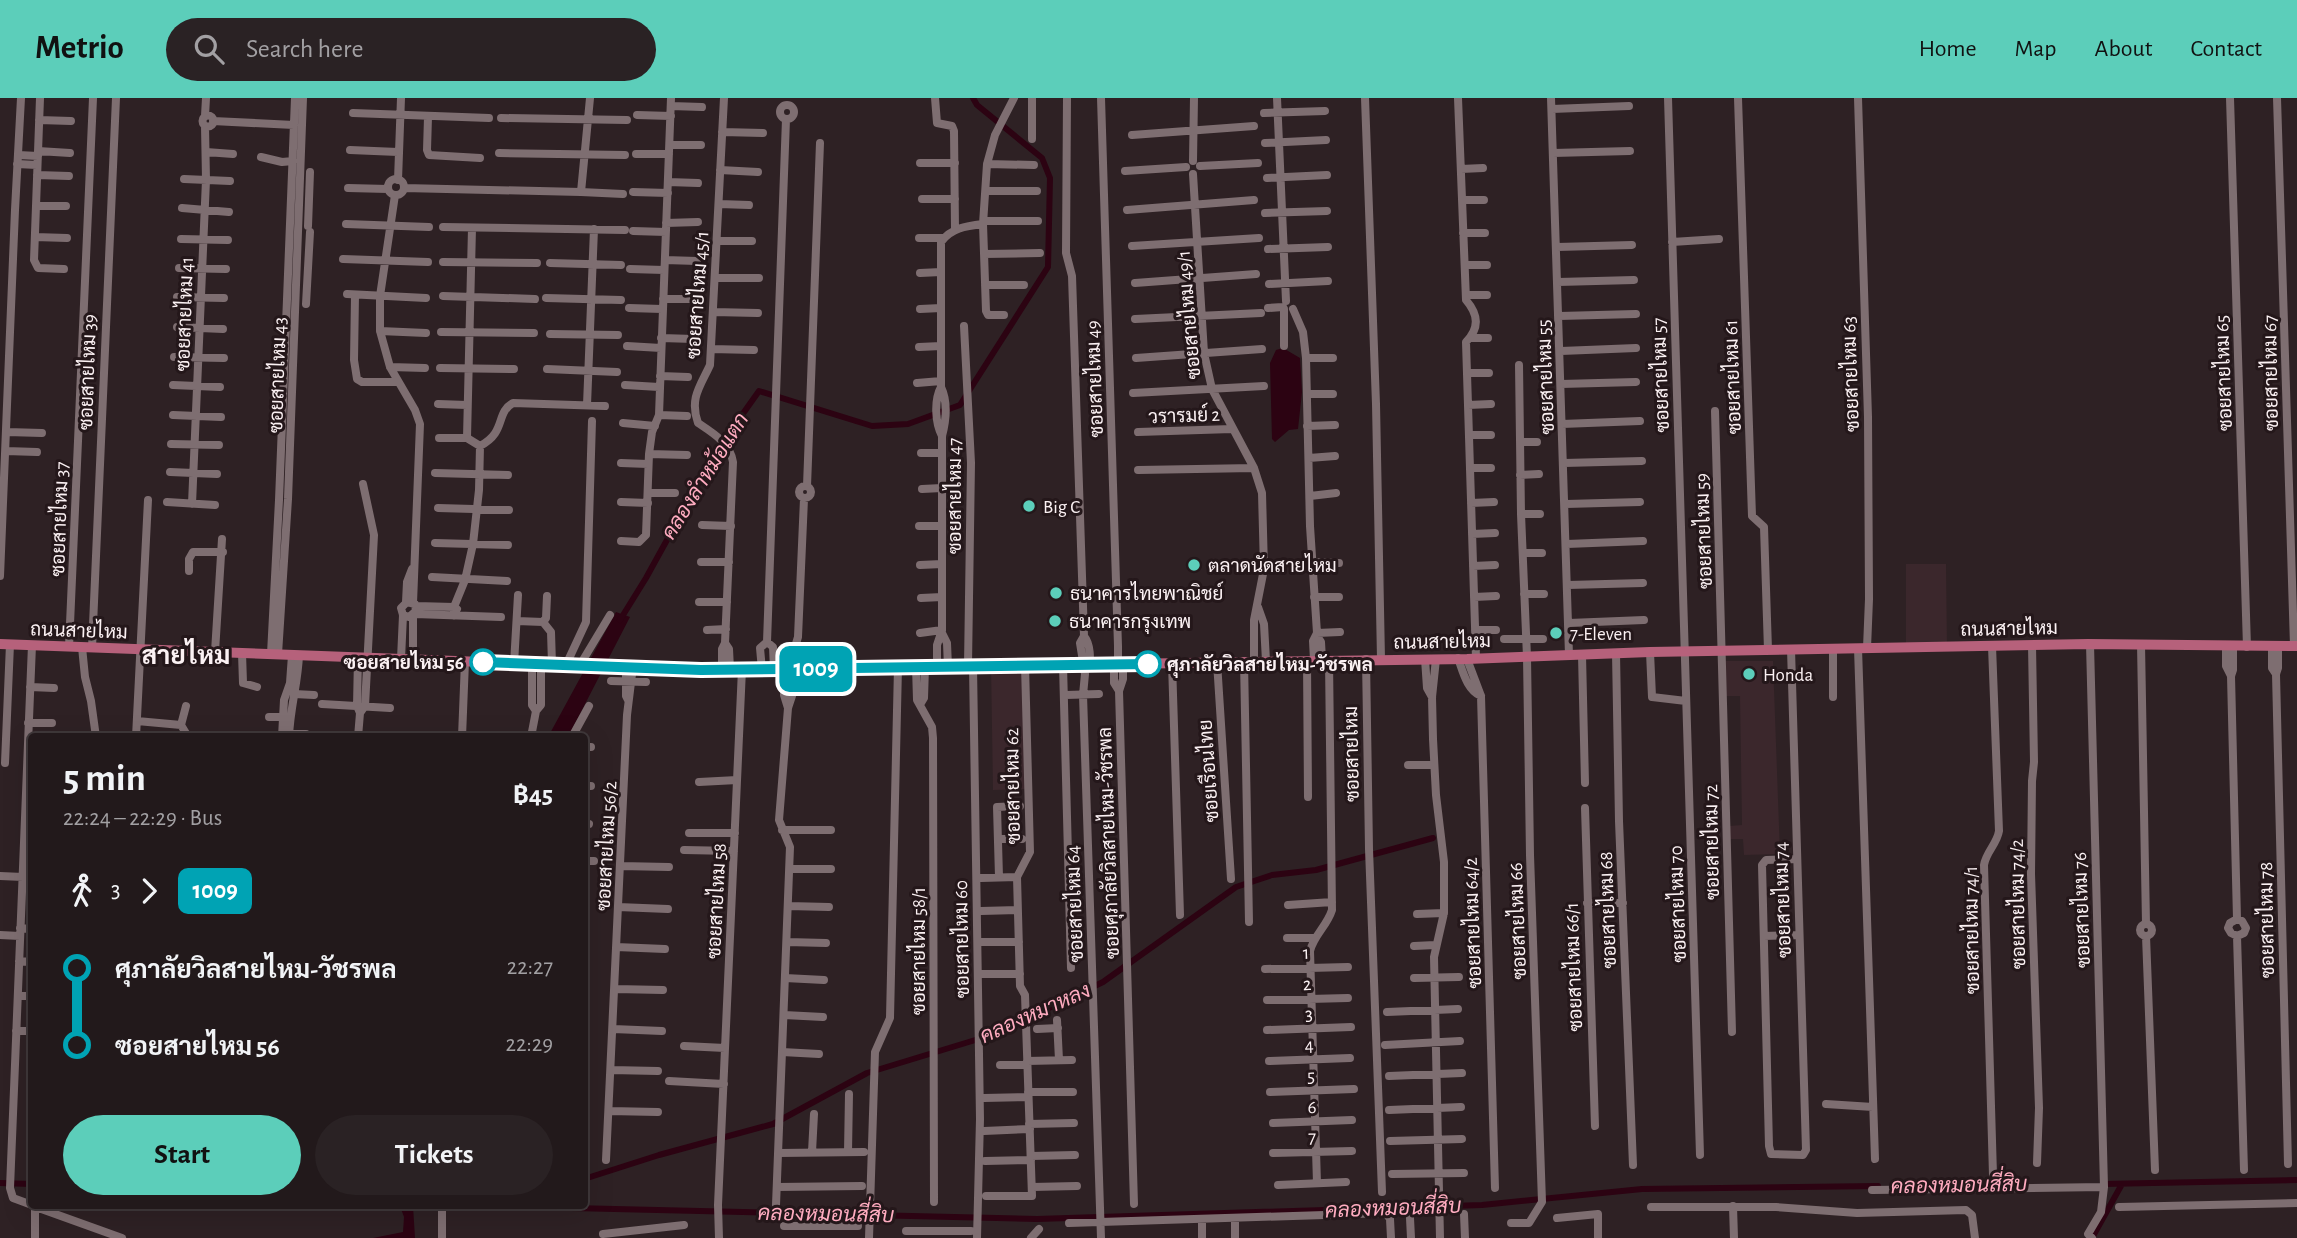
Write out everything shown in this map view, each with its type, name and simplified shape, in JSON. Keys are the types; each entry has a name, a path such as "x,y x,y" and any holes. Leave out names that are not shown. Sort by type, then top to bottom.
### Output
{"main road":[{"name":"ถนนสายไหม","path":"5,644 514,664 762,670 1063,665 1085,668 1118,663 1431,659 2032,645 2296,646"}],"street":[{"path":"0,576 6,451 4,427 21,98"},
{"path":"40,98 34,237 36,266 64,269"},
{"name":"ซอยสายไหม 37","path":"69,647 93,98"},
{"name":"ซอยสายไหม 39","path":"95,733 85,677 116,98"},
{"name":"ซอยสายไหม 41","path":"192,503 206,180 206,98"},
{"path":"295,98 293,161 309,229 306,304"},
{"name":"ซอยสายไหม 43","path":"274,654 288,499 303,98"},
{"path":"401,98 398,180 404,188"},
{"path":"580,192 590,98"},
{"name":"ซอยสายไหม 45/1","path":"724,98 710,368 697,389 695,412 698,423 728,447 733,462 726,629 722,649 726,669"},
{"path":"935,98 937,123 952,126 954,131 955,230"},
{"path":"1004,315 988,315 986,312 984,222 987,164 995,135 1009,114 1014,98"},
{"path":"1032,98 1032,139"},
{"name":"ซอยสายไหม 64","path":"1067,98 1066,253 1072,276 1084,636 1080,643 1085,668 1083,695 1101,1238"},
{"name":"ซอยสายไหม 49","path":"1101,98 1118,663 1114,683 1119,691"},
{"path":"1193,165 1194,98"},
{"path":"1277,98 1286,307 1284,346"},
{"path":"1365,98 1376,404 1381,659"},
{"path":"1458,98 1466,300 1476,316 1475,328 1466,342 1475,630 1467,658"},
{"name":"ซอยสายไหม 55","path":"1551,98 1569,655"},
{"name":"ซอยสายไหม 57","path":"1668,98 1686,652"},
{"name":"ซอยสายไหม 61","path":"1738,98 1752,516 1764,527 1768,650"},
{"name":"ซอยสายไหม 63","path":"1858,98 1868,417 1869,599 1862,648"},
{"name":"ซอยสายไหม 65","path":"2230,98 2247,647"},
{"name":"ซอยสายไหม 67","path":"2277,98 2296,646"},
{"path":"762,670 760,648 767,642 786,119 780,115 780,110 787,101"},
{"path":"621,541 639,542 645,538 649,454 659,415 671,102 702,107"},
{"path":"1552,109 1629,106"},
{"path":"1264,113 1325,111"},
{"path":"353,113 489,118"},
{"path":"637,115 671,116"},
{"path":"428,117 429,155 480,158"},
{"path":"501,118 627,120"},
{"path":"39,120 71,121"},
{"path":"208,121 294,125"},
{"path":"1132,135 1254,126"},
{"path":"722,132 763,133"},
{"path":"1265,143 1326,140"},
{"path":"776,1205 790,869 790,844 786,831 779,822 788,708 784,695 785,670 797,637 804,499 799,490 807,486 820,142"},
{"path":"670,145 701,145"},
{"path":"349,150 398,152"},
{"path":"1553,153 1630,151"},
{"path":"206,152 233,154"},
{"path":"18,159 70,153"},
{"path":"499,153 625,155"},
{"path":"636,154 669,154"},
{"path":"261,157 282,162 293,161"},
{"path":"920,163 955,163"},
{"path":"1125,172 1193,165 1258,163"},
{"path":"987,164 1034,165"},
{"name":"ซอยสายไหม 49/1","path":"1193,165 1189,173 1193,174 1204,354 1212,389 1254,468 1262,493 1264,569 1249,661"},
{"path":"1461,169 1483,168"},
{"path":"720,170 758,172"},
{"path":"274,654 279,500 300,190 310,172"},
{"path":"37,175 69,176"},
{"path":"1267,178 1327,175"},
{"path":"184,179 230,181"},
{"path":"398,180 390,182 391,226 380,296 380,331 390,367 418,416 421,431 413,659"},
{"path":"668,182 698,183"},
{"path":"348,188 392,192 402,192 404,188 623,194"},
{"path":"986,191 1037,191"},
{"path":"634,192 668,193"},
{"path":"922,199 955,199"},
{"path":"1126,210 1254,200"},
{"path":"1462,200 1484,200"},
{"path":"719,204 750,205"},
{"path":"36,206 66,206"},
{"path":"182,208 229,212"},
{"path":"1265,213 1327,211"},
{"path":"943,667 937,645 942,632 941,242 947,233 984,222 1038,221"},
{"path":"443,227 629,230 698,222"},
{"path":"346,224 429,228"},
{"path":"467,438 471,228"},
{"path":"587,405 594,229"},
{"path":"1463,233 1485,233"},
{"path":"34,237 67,238"},
{"path":"919,238 944,238"},
{"path":"1132,246 1259,238"},
{"path":"181,239 228,240"},
{"path":"1672,242 1719,239"},
{"path":"717,241 752,241"},
{"path":"1557,247 1632,245"},
{"path":"1268,249 1328,247"},
{"path":"984,254 1040,253"},
{"path":"297,255 308,256"},
{"path":"343,259 428,262"},
{"path":"665,260 696,261"},
{"path":"443,262 537,263"},
{"path":"550,263 664,270"},
{"path":"1465,265 1487,265"},
{"path":"179,268 226,269"},
{"path":"920,273 941,272"},
{"path":"1135,283 1256,274"},
{"path":"715,278 759,278"},
{"path":"1558,282 1633,280"},
{"path":"1269,284 1328,281"},
{"path":"985,285 1024,285"},
{"path":"398,382 362,382 357,379 351,295 426,298"},
{"path":"1466,295 1487,295"},
{"path":"443,296 535,299"},
{"path":"177,297 224,298"},
{"path":"546,298 621,300"},
{"path":"663,299 693,299"},
{"path":"1135,319 1286,307"},
{"path":"1286,307 1303,332 1306,358 1312,562 1317,634 1313,641 1318,660 1333,877 1330,917 1311,946 1317,1183"},
{"path":"629,308 662,309"},
{"path":"920,309 941,308"},
{"path":"713,312 758,313"},
{"path":"1559,316 1636,314"},
{"name":"ซอยสายไหม 47","path":"964,326 971,463 970,666"},
{"path":"177,327 223,329"},
{"path":"380,331 426,333"},
{"path":"441,332 534,333"},
{"path":"550,334 618,335"},
{"path":"661,338 694,339"},
{"path":"1470,338 1489,338"},
{"path":"627,346 661,348"},
{"path":"919,347 941,346"},
{"path":"1561,351 1636,348"},
{"path":"711,349 754,350"},
{"path":"1136,358 1262,349"},
{"path":"174,356 224,358"},
{"path":"1306,358 1333,358"},
{"name":"ซอยสายไหม 66","path":"1511,1223 1529,1223 1542,1202 1530,855 1519,365"},
{"path":"390,367 425,368"},
{"path":"440,368 514,369"},
{"path":"547,369 617,372"},
{"path":"1467,373 1489,373"},
{"path":"660,376 688,377"},
{"path":"1561,384 1636,382"},
{"path":"917,383 941,384"},
{"path":"173,385 220,387"},
{"path":"625,385 659,387"},
{"path":"1133,393 1264,386"},
{"path":"1307,394 1333,394"},
{"path":"480,446 494,437 507,407 513,403 605,406"},
{"path":"438,404 467,405"},
{"path":"1468,405 1490,404"},
{"name":"ซอยสายไหม 59","path":"1715,411 1723,651"},
{"path":"173,415 221,417"},
{"path":"659,415 687,416"},
{"path":"566,665 586,622 592,421"},
{"path":"1562,424 1640,421"},
{"path":"623,423 655,426"},
{"path":"1307,426 1335,425"},
{"path":"4,427 42,433"},
{"name":"วรารมย์ 2","path":"1138,432 1232,429"},
{"path":"1469,435 1491,435"},
{"path":"439,438 467,438 480,446"},
{"path":"1520,442 1537,442"},
{"path":"171,443 219,445"},
{"path":"457,612 473,544 480,446"},
{"path":"6,451 37,452"},
{"path":"921,453 942,453"},
{"path":"649,454 687,455"},
{"path":"1309,458 1335,456"},
{"path":"1564,463 1642,461"},
{"path":"621,463 648,464"},
{"path":"1138,470 1254,468"},
{"path":"1470,468 1491,468"},
{"path":"170,472 217,474"},
{"path":"435,473 508,475"},
{"path":"1520,474 1539,474"},
{"path":"358,733 374,535 363,484"},
{"path":"922,489 942,488"},
{"path":"1310,496 1336,493"},
{"path":"621,502 675,494"},
{"path":"136,733 148,500"},
{"path":"167,502 215,505"},
{"path":"1471,503 1494,502"},
{"path":"1566,504 1640,502"},
{"path":"438,508 509,510"},
{"path":"1521,514 1540,514"},
{"path":"702,525 731,526"},
{"path":"919,526 942,526"},
{"path":"1472,534 1495,533"},
{"path":"215,652 222,539"},
{"path":"1567,544 1643,541"},
{"path":"435,543 508,545"},
{"path":"189,571 189,559 193,552 223,552"},
{"path":"1523,554 1542,553"},
{"path":"701,562 729,562"},
{"path":"1312,562 1339,563"},
{"path":"920,565 942,564"},
{"path":"1473,566 1496,565"},
{"path":"432,577 507,582"},
{"path":"1568,585 1643,583"},
{"path":"1524,594 1544,594"},
{"path":"514,664 518,595"},
{"path":"543,622 546,618 547,596"},
{"path":"1474,597 1496,596"},
{"path":"921,598 942,597"},
{"path":"1314,597 1339,597"},
{"path":"699,602 727,602"},
{"name":"ซอยสายไหม 49/1","path":"1258,607 1264,624 1266,661"},
{"path":"401,659 401,608 501,617"},
{"path":"582,665 610,615"},
{"path":"1569,623 1644,620"},
{"path":"517,621 543,622 551,632 532,705 536,711 532,733"},
{"path":"706,630 726,629"},
{"path":"1475,630 1496,630"},
{"path":"920,633 942,632"},
{"path":"1317,634 1340,632"},
{"path":"1253,633 1264,633"},
{"path":"1504,639 1543,639"},
{"path":"767,642 773,647 785,670"},
{"path":"5,644 5,763"},
{"path":"29,733 32,645"},
{"name":"ซอยสายไหม 74/2","path":"2032,645 2034,762 2031,874 2039,1108 2037,1163"},
{"name":"ซอยสายไหม 76","path":"2090,645 2104,1174 2104,1204 2088,1234 2091,1237"},
{"path":"2141,645 2146,924 2153,930 2146,936 2155,1170"},
{"path":"2230,645 2226,666 2231,676 2237,919 2232,920 2228,928 2237,936 2244,1170"},
{"name":"ซอยสายไหม 74/1","path":"1992,646 1999,831 1984,865 1993,1175"},
{"name":"ซอยสายไหม 78","path":"2275,647 2272,668 2276,674 2288,1164"},
{"path":"1862,648 1875,1159"},
{"name":"ซอยสายไหม 74","path":"1764,936 1769,1151 1775,1156 1800,1155 1806,1150 1791,649"},
{"path":"1833,649 1833,697"},
{"name":"ซอยสายไหม 72","path":"1723,651 1732,1032"},
{"path":"1650,652 1652,697 1686,701"},
{"name":"ซอยสายไหม 70","path":"1686,652 1700,1155"},
{"path":"242,653 243,683 257,687"},
{"name":"ซอยสายไหม 68","path":"1616,653 1633,1165"},
{"path":"1582,654 1586,783"},
{"path":"286,733 283,717 284,699 295,669 296,655"},
{"name":"ซอยสายไหม 64/2","path":"1467,658 1469,686 1474,693 1481,696 1495,1188"},
{"name":"ซอยสายไหม","path":"1366,659 1369,849 1382,1192"},
{"path":"1431,659 1427,688 1432,697 1434,765 1444,862 1444,913 1435,945 1434,977 1440,1238"},
{"path":"1308,797 1306,732 1318,660"},
{"path":"462,733 464,661"},
{"path":"1249,661 1249,922"},
{"name":"ซอยเรือนไทย","path":"1217,662 1231,879"},
{"path":"1172,663 1180,915"},
{"name":"ซอยสายไหม 64","path":"1063,665 1070,968"},
{"name":"ซอยสายไหม 56/2","path":"606,1160 628,701 625,696 629,682 629,666"},
{"name":"ซอยสายไหม 60","path":"970,666 978,1032 978,1211 975,1231"},
{"name":"ซอยสายไหม 62","path":"1025,666 1030,852 1017,877 1032,1191"},
{"path":"869,1233 875,1052 890,1018 898,667"},
{"name":"ซอยสายไหม 58/1","path":"921,667 918,700 932,727 933,738 934,1202"},
{"path":"288,733 298,682 295,669"},
{"name":"ซอยสายไหม 58","path":"719,1238 718,1205 742,669"},
{"path":"611,681 646,682"},
{"path":"30,687 54,688"},
{"name":"ซอยศุภาลัยวิลสายไหม-วัชรพล","path":"1119,691 1134,1205"},
{"path":"294,694 314,695"},
{"path":"1066,695 1099,694"},
{"path":"321,704 361,709 390,708"},
{"path":"181,726 187,706"},
{"path":"574,733 589,706"},
{"path":"269,717 283,717"},
{"path":"137,721 181,726 186,733"},
{"path":"29,723 52,723"},
{"path":"1408,765 1434,765"},
{"path":"699,782 737,780"},
{"path":"999,877 997,807 1020,806"},
{"name":"ซอยสายไหม 66/1","path":"1585,808 1595,1126"},
{"path":"786,831 831,830"},
{"path":"689,833 735,833"},
{"path":"998,839 1022,839"},
{"path":"684,850 734,851"},
{"path":"1796,859 1763,862 1764,936 1799,936"},
{"path":"28,860 23,877 27,893 20,932 10,1188 13,1198 28,1204"},
{"path":"620,866 669,867"},
{"path":"790,869 831,869"},
{"path":"0,876 23,877"},
{"path":"981,878 1017,877"},
{"path":"1288,905 1332,902"},
{"path":"1587,903 1623,903"},
{"path":"788,906 829,907"},
{"path":"618,907 668,909"},
{"path":"981,911 1018,909"},
{"path":"1417,914 1444,913"},
{"path":"0,935 28,930"},
{"path":"1287,938 1315,938"},
{"path":"787,942 826,943"},
{"path":"982,942 1019,942"},
{"path":"1414,946 1435,945"},
{"path":"617,947 665,949"},
{"path":"19,961 28,962"},
{"name":"1","path":"1265,969 1348,967"},
{"path":"982,974 1020,974"},
{"path":"1413,978 1459,977"},
{"path":"785,978 824,980"},
{"path":"615,989 663,990"},
{"path":"18,996 28,996"},
{"name":"2","path":"1267,1000 1348,998"},
{"path":"1387,1012 1458,1009"},
{"path":"784,1015 823,1017"},
{"path":"1037,1029 1058,1024 1059,1060"},
{"name":"3","path":"1267,1030 1351,1027"},
{"path":"612,1029 662,1031"},
{"path":"16,1031 28,1031"},
{"path":"1385,1045 1460,1041"},
{"path":"684,1046 725,1048"},
{"path":"782,1052 819,1054"},
{"name":"4","path":"1269,1061 1350,1058"},
{"path":"1000,1065 1072,1060"},
{"path":"611,1070 658,1071"},
{"path":"1389,1076 1462,1073"},
{"path":"669,1081 724,1084"},
{"name":"5","path":"1270,1092 1354,1089"},
{"path":"985,1098 1073,1092"},
{"path":"848,1152 849,1094"},
{"path":"1826,1104 1873,1107"},
{"path":"1389,1110 1461,1107"},
{"path":"609,1111 658,1112"},
{"path":"812,1152 814,1114"},
{"name":"6","path":"1273,1122 1352,1120"},
{"path":"985,1131 1074,1123"},
{"path":"1390,1141 1462,1139"},
{"name":"7","path":"1273,1153 1352,1151"},
{"path":"779,1153 864,1152"},
{"path":"985,1161 1075,1155"},
{"path":"1392,1174 1464,1172"},
{"path":"1279,1185 1346,1182"},
{"path":"777,1186 862,1186"},
{"path":"986,1196 1077,1186"},
{"path":"1872,1190 2104,1186"},
{"path":"0,1189 10,1188"},
{"path":"2119,1207 2297,1203"},
{"path":"1733,1206 1734,1238"},
{"path":"1651,1208 1733,1206 1857,1213 1966,1210 1972,1215 1975,1238"},
{"path":"33,1209 35,1238"},
{"path":"40,1209 104,1235 122,1238"},
{"path":"442,1209 442,1238"},
{"path":"1069,1223 1386,1213 1390,1219 1391,1238"},
{"path":"1464,1214 1465,1238"},
{"path":"1557,1218 1598,1214 1598,1238"},
{"path":"1235,1218 1235,1238"},
{"path":"1410,1218 1411,1238"},
{"path":"1202,1219 1202,1238"},
{"path":"603,1234 644,1234 684,1225"},
{"path":"784,1226 858,1227"},
{"path":"810,1226 810,1238"},
{"path":"1031,1238 1039,1229"},
{"path":"906,1231 931,1234 975,1231"}],"shaded area":[{"path":"1283,348 1300,358 1302,392 1298,429 1289,430 1275,442 1272,439 1270,363 1276,350"},
{"path":"1906,564 1946,564 1947,648 1906,648"},
{"path":"616,612 630,617 570,733 550,733"},
{"path":"1725,661 1773,661 1780,854 1744,855 1743,839 1729,839 1729,826 1742,825 1740,696 1726,696"},
{"path":"1025,665 1029,789 993,790 991,666"},
{"path":"401,1209 413,1209 415,1238 373,1238 403,1232 404,1217"}],"waterway":[{"name":"คลองลำหม้อแตก","path":"620,620 715,453 759,391 872,426 908,424 960,405 1048,267 1050,178 1042,158 977,105 973,98"},
{"name":"คลองหมาหลง","path":"588,1178 773,1124 867,1073 995,1034 1103,982 1236,887 1272,875 1316,870 1433,838"},
{"name":"คลองหมอนสี่สิบ","path":"2103,1184 2297,1180"},
{"name":"คลองหมอนสี่สิบ","path":"0,1183 28,1184"},
{"path":"2092,1238 2122,1184"},
{"name":"คลองหมอนสี่สิบ","path":"588,1208 1037,1219 1482,1205 1642,1189 1878,1186"}],"bus line":[{"name":"1009","path":"483,662 701,670 1148,664"}],"place":[{"name":"Big C","path":"1029,506"},
{"name":"ตลาดนัดสายไหม","path":"1194,565"},
{"name":"ธนาคารไทยพาณิชย์","path":"1056,593"},
{"name":"ธนาคารกรุงเทพ","path":"1055,621"},
{"name":"7-Eleven","path":"1556,633"},
{"name":"ซอยสายไหม 56","path":"483,662"},
{"name":"ศุภาลัยวิลสายไหม-วัชรพล","path":"1148,664"},
{"name":"Honda","path":"1749,674"}],"district":[{"name":"สายไหม","path":"186,655"}]}
